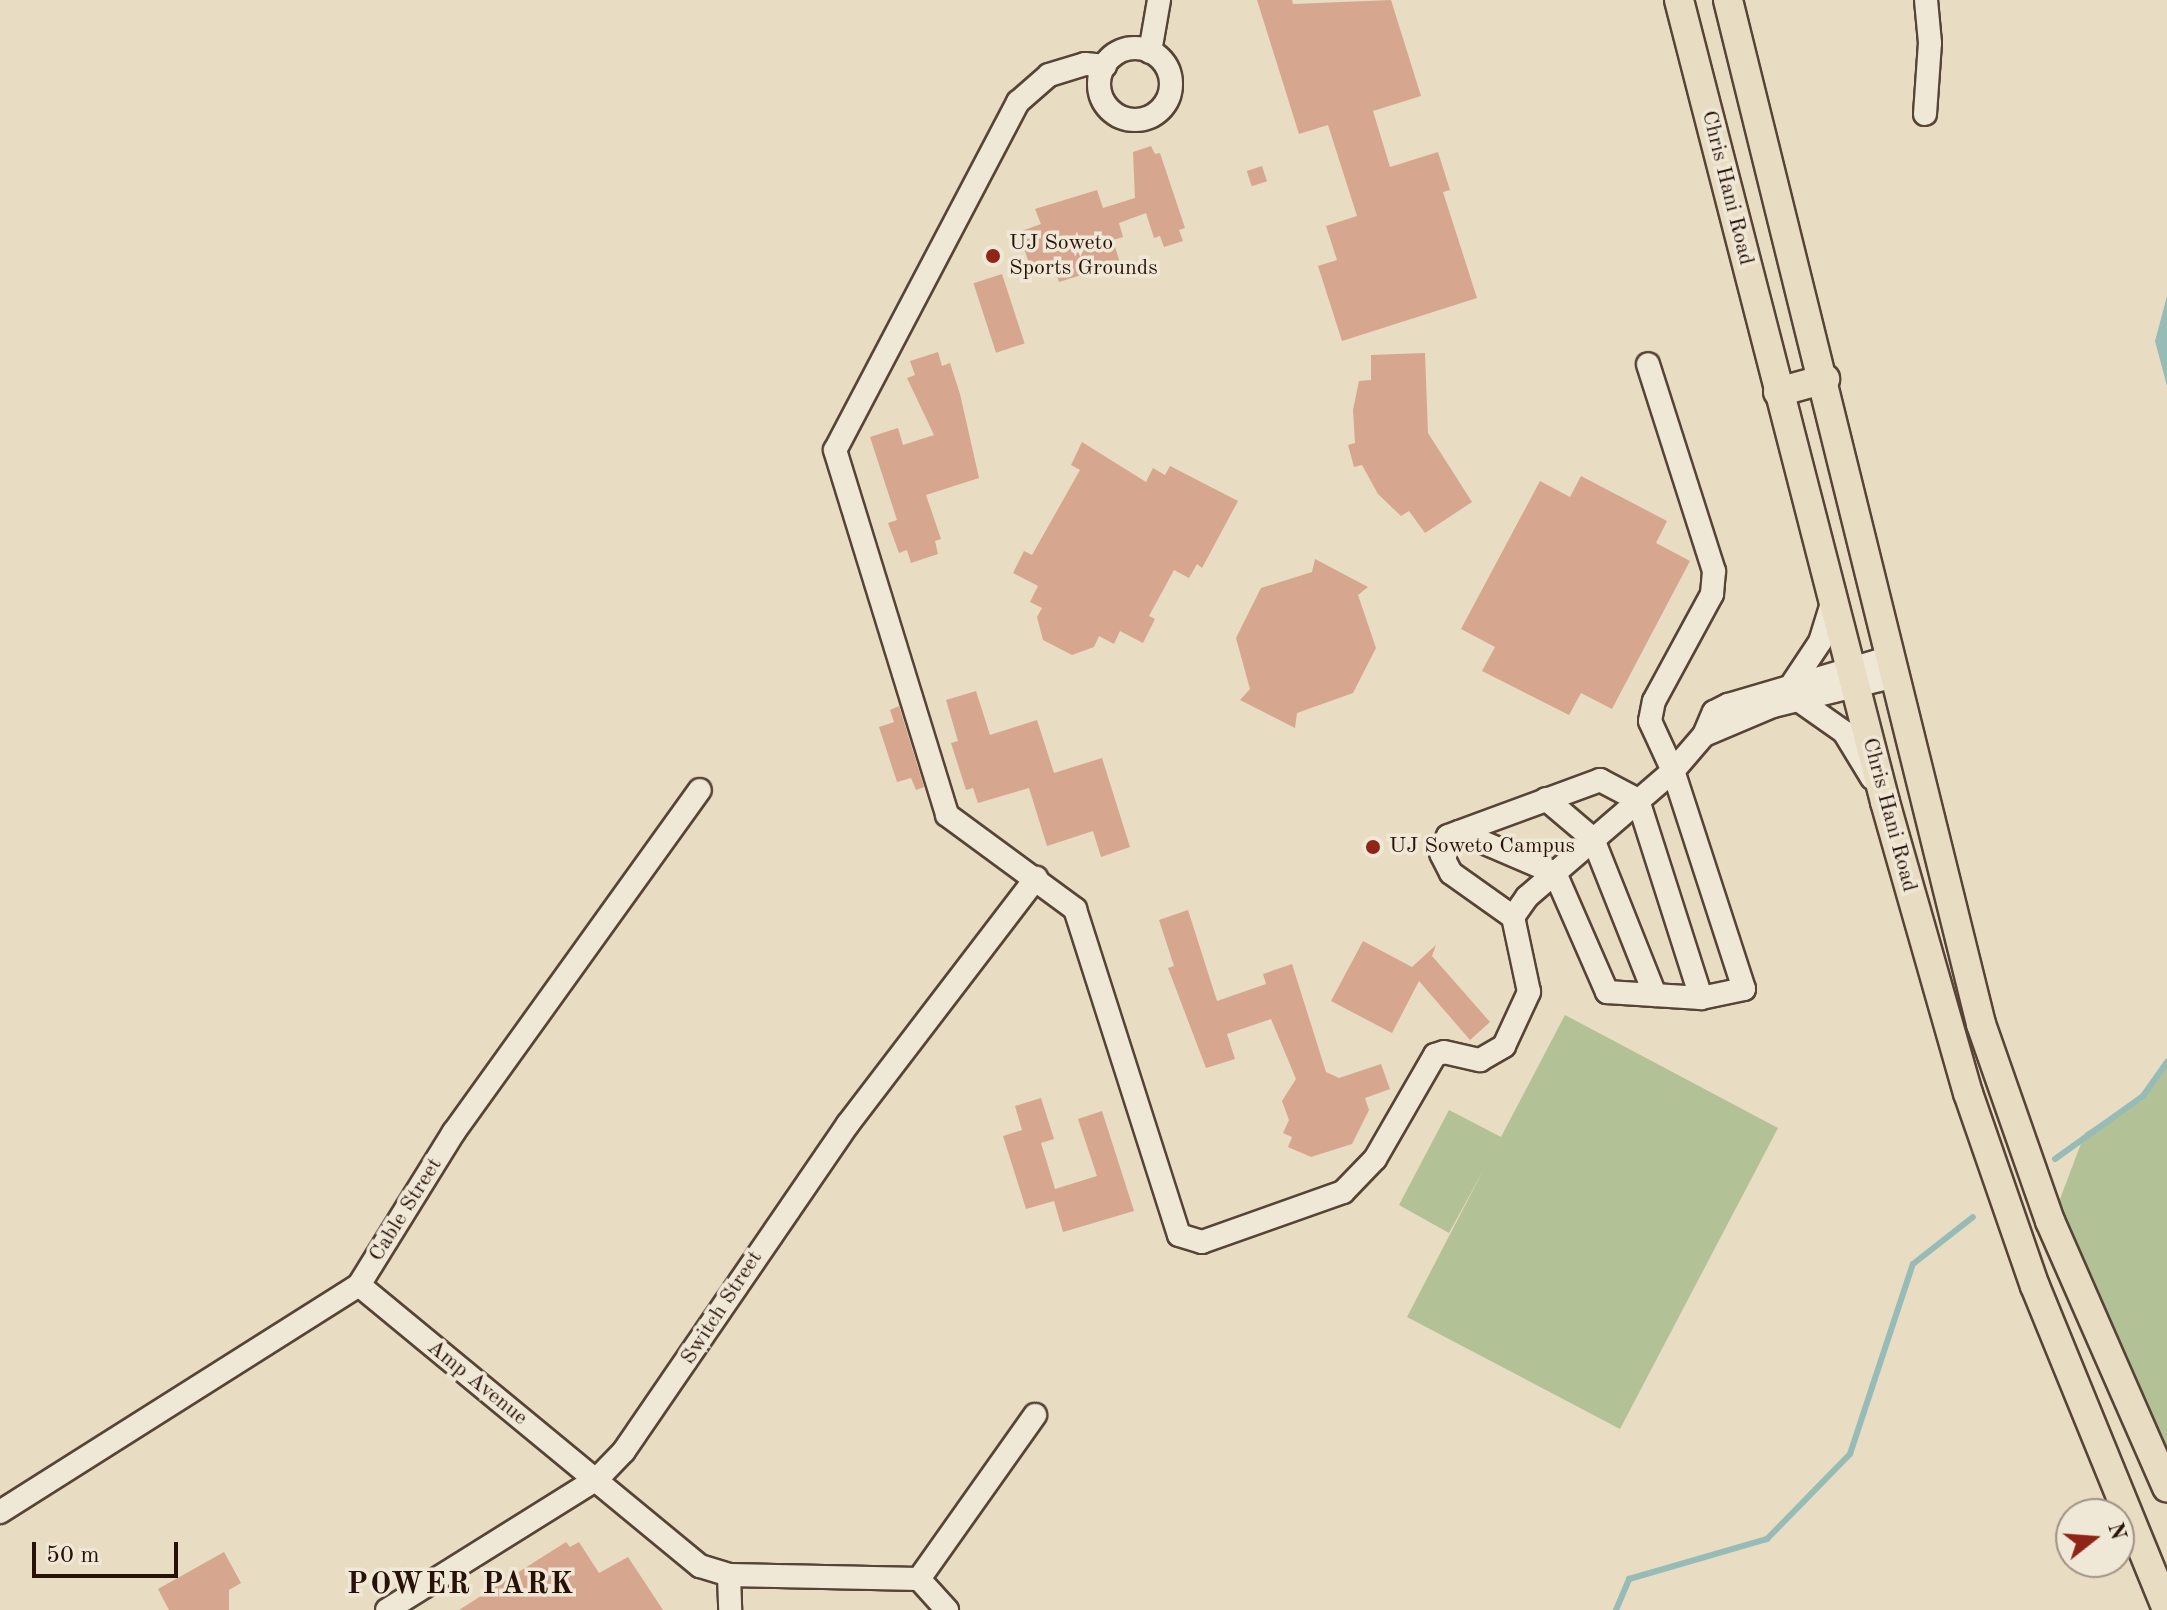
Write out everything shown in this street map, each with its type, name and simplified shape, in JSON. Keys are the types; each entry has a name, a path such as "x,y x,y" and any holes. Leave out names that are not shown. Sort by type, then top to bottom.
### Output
{"main road":[{"name":"Chris Hani Road","path":"1679,0 1852,676 1950,1036 2012,1220 2167,1609"},
{"name":"Chris Hani Road","path":"1728,0 1825,379 1953,922 2015,1126 2093,1329 2167,1487"},
{"path":"1778,392 1825,379"}],"street":[{"path":"1150,52 1159,0"},
{"path":"1925,114 1930,43 1926,0"},
{"path":"1128,49 1150,52 1167,68 1170,91 1166,102 1149,117 1125,119 1106,105 1099,82 1105,66 1128,49"},
{"path":"1105,66 1085,64 1049,75 1018,102 835,450 947,815 1075,909 1174,1224 1184,1240 1195,1243 1343,1192 1375,1159 1435,1055 1444,1052 1480,1060 1498,1052 1523,1013 1529,992 1513,917 1480,897 1444,863 1443,840 1459,832 1600,780 1638,800 1701,998"},
{"path":"1459,832 1555,873 1603,987 1612,993 1701,998 1741,992 1746,981 1673,771 1655,737 1651,711 1712,594 1714,571 1648,364"},
{"path":"1795,692 1820,642 1833,594"},
{"path":"1513,917 1555,873 1673,771 1704,735 1721,708 1893,667"},
{"path":"1795,692 1844,732 1885,802"},
{"name":"Cable Street","path":"0,1512 359,1285 454,1132 700,790"},
{"path":"1546,799 1593,839 1655,995"},
{"name":"Switch Street","path":"387,1610 598,1478 668,1392 752,1259 848,1124 994,937 1036,878"},
{"name":"Amp Avenue","path":"359,1285 598,1478 625,1507 700,1566 729,1575"},
{"path":"919,1579 1035,1415"},
{"path":"730,1610 729,1575 919,1579 947,1610"}],"green space":[{"path":"1565,1015 1778,1128 1620,1429 1407,1317 1485,1167 1449,1233 1399,1205 1449,1110 1501,1137"},
{"path":"2167,1062 2167,1481 2052,1220 2085,1133 2143,1096"}],"water":[{"path":"2167,296 2167,386 2155,341"}],"building":[{"path":"1257,0 1292,0 1293,4 1391,0 1421,96 1373,111 1390,167 1438,152 1450,190 1443,192 1477,298 1342,341 1318,266 1337,260 1326,226 1357,216 1328,125 1299,134"},
{"path":"1151,146 1155,154 1160,153 1185,228 1179,230 1183,241 1164,247 1160,236 1154,238 1146,213 1119,223 1123,237 1113,240 1120,263 1059,282 1054,266 1032,273 1019,232 1041,224 1035,209 1097,190 1103,208 1135,198 1133,152"},
{"path":"1262,166 1267,181 1252,186 1247,171"},
{"path":"1002,274 1025,343 996,353 973,283"},
{"path":"938,352 942,366 950,363 979,478 926,495 941,539 935,541 938,554 911,563 907,550 899,553 888,523 897,520 870,437 898,428 903,445 934,435 907,378 915,375 910,361"},
{"path":"1425,353 1428,433 1472,502 1425,533 1409,511 1401,516 1378,494 1362,465 1354,467 1348,445 1355,443 1353,410 1359,381 1371,380 1371,355"},
{"path":"1082,442 1146,482 1153,468 1165,475 1170,466 1238,501 1202,568 1197,564 1189,578 1174,570 1149,616 1155,619 1143,643 1120,631 1114,644 1099,636 1094,647 1072,655 1043,640 1037,617 1042,608 1030,602 1038,586 1013,573 1024,551 1032,555 1080,470 1071,465"},
{"path":"1581,476 1667,521 1656,543 1690,561 1612,709 1581,693 1569,715 1482,671 1495,647 1461,629 1540,481 1570,497"},
{"path":"1315,559 1368,587 1358,595 1376,648 1353,693 1297,713 1295,728 1240,700 1250,689 1236,638 1261,588 1312,572"},
{"path":"976,691 990,735 1037,720 1054,773 1102,758 1130,847 1101,857 1093,831 1047,846 1029,788 978,803 973,788 966,790 951,743 958,741 946,700"},
{"path":"899,706 924,787 916,790 911,778 897,782 879,727 894,722 890,710"},
{"path":"1188,910 1217,1001 1266,984 1263,974 1292,964 1326,1072 1339,1078 1381,1064 1390,1089 1365,1098 1369,1110 1352,1144 1311,1157 1288,1147 1292,1137 1283,1133 1289,1120 1282,1101 1296,1079 1271,1019 1227,1034 1235,1059 1206,1068 1168,968 1174,966 1159,920"},
{"path":"1363,941 1412,967 1436,945 1432,956 1490,1022 1470,1040 1419,981 1392,1033 1331,1001"},
{"path":"1041,1098 1054,1139 1041,1143 1055,1189 1097,1176 1078,1119 1102,1111 1134,1211 1063,1232 1054,1201 1026,1209 1003,1136 1022,1130 1015,1106"},
{"path":"566,1542 570,1547 579,1542 599,1573 628,1557 663,1610 459,1610"},
{"path":"224,1552 241,1583 229,1590 229,1610 169,1610 158,1589"}],"waterway":[{"path":"2055,1159 2143,1096 2167,1062"},
{"path":"1616,1610 1629,1579 1767,1539 1850,1454 1913,1264 1973,1217"}],"place":[{"name":"UJ Soweto Sports Grounds","path":"993,256"},
{"name":"UJ Soweto Campus","path":"1373,847"}],"district":[{"name":"POWER PARK","path":"461,1585"}]}
